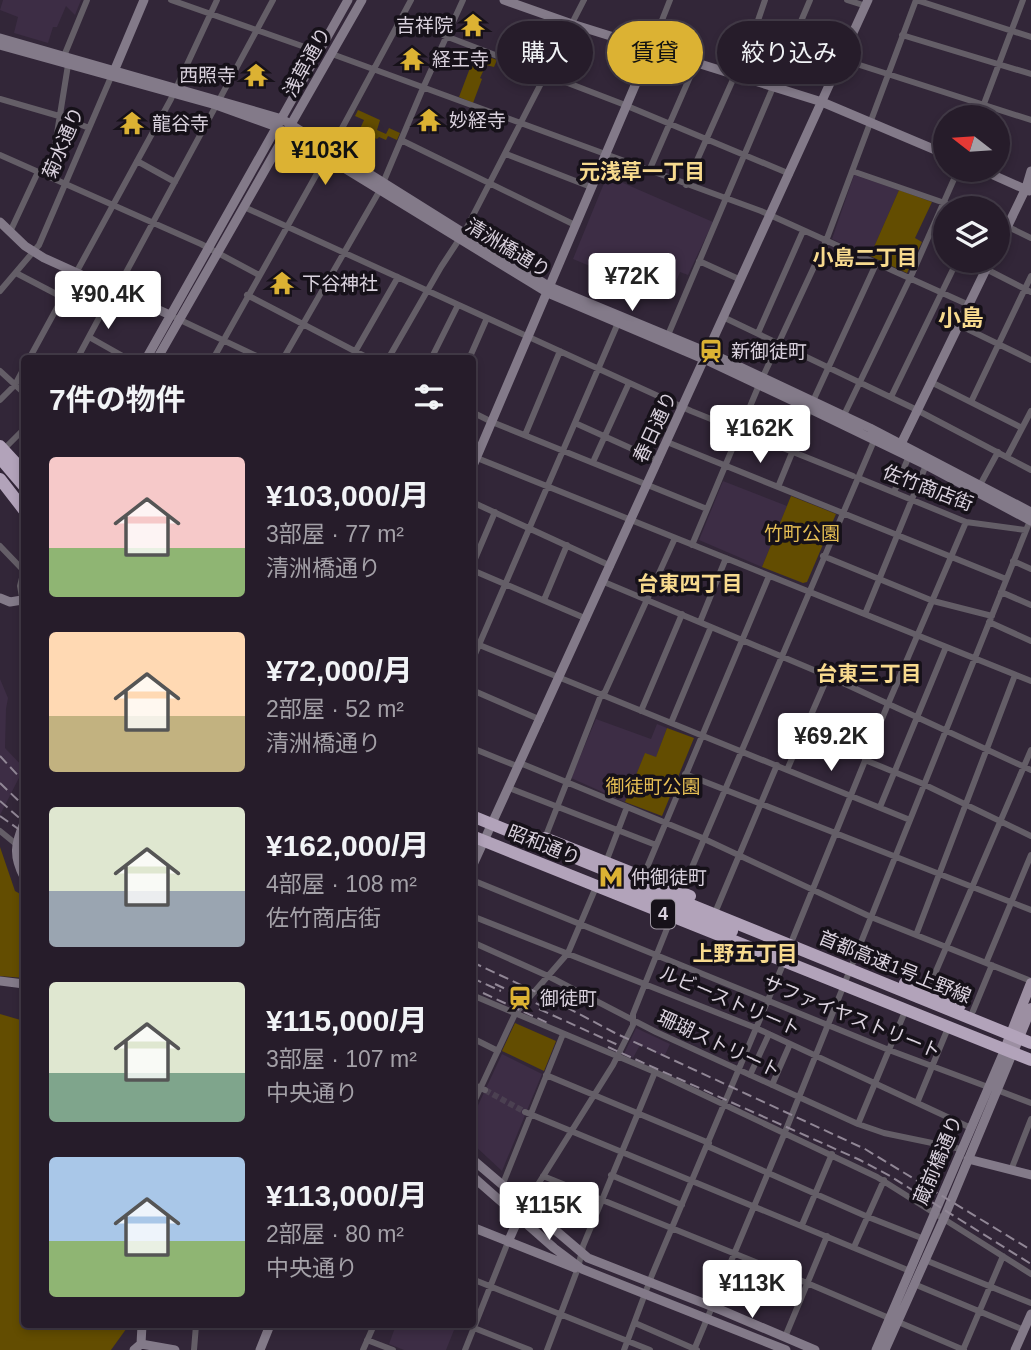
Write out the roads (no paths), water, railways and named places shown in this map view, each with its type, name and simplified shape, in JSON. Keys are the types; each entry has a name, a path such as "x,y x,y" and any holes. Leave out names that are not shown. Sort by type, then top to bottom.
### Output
{"highway":[{"path":"1,451 20,465"},
{"path":"1,451 21,481"},
{"path":"0,471 21,498"},
{"path":"0,479 21,506"},
{"name":"昭和通り","path":"476,810 1022,1031"},
{"name":"首都高速1号上野線","path":"476,818 1031,1043"},
{"path":"476,823 564,855"},
{"name":"首都高速1号上野線","path":"476,832 1031,1052"},
{"name":"昭和通り","path":"478,839 671,918 844,981 1031,1060"},
{"name":"昭和通り","path":"797,939 804,950 839,964 844,981"}],"main road":[{"name":"蔵前橋通り","path":"1022,1031 1031,982"},
{"name":"蔵前橋通り","path":"1009,1051 1022,1031 1031,1008"}],"street":[{"path":"50,177 66,61 87,0"},
{"name":"菊水通り","path":"0,291 3,282 16,273 34,253 144,0"},
{"path":"171,0 319,52"},
{"path":"31,355 176,90 217,0"},
{"path":"79,355 273,0"},
{"name":"浅草通り","path":"159,355 209,248 348,0"},
{"name":"浅草通り","path":"149,355 219,253 362,0"},
{"path":"215,355 411,0"},
{"path":"285,355 382,186 422,88 463,0"},
{"path":"504,0 564,21"},
{"path":"574,21 584,0"},
{"path":"661,21 670,0"},
{"path":"757,21 765,0"},
{"path":"801,21 810,0"},
{"path":"847,0 867,3"},
{"path":"692,545 761,381 826,241 916,0 1031,37"},
{"path":"861,67 984,105 1023,0"},
{"name":"春日通り","path":"859,21 867,3"},
{"path":"401,19 497,56"},
{"path":"902,35 1031,74"},
{"name":"清洲橋通り","path":"0,37 66,61"},
{"name":"清洲橋通り","path":"0,45 176,90 280,123 549,290 618,323 708,356"},
{"path":"332,54 771,216 969,305"},
{"path":"390,355 466,229 542,84"},
{"path":"570,84 790,174"},
{"path":"476,455 635,84"},
{"path":"649,171 686,84"},
{"path":"686,185 731,84"},
{"path":"763,84 822,102 933,149"},
{"path":"667,335 773,84"},
{"name":"春日通り","path":"478,839 495,817 541,720 830,84"},
{"path":"0,99 59,116 89,128"},
{"path":"1010,113 1031,120"},
{"path":"401,140 575,225"},
{"path":"506,154 591,187"},
{"path":"0,155 153,222 259,275"},
{"path":"137,161 175,182"},
{"path":"852,171 933,199"},
{"path":"1010,222 1028,190 1031,171"},
{"path":"10,232 38,172"},
{"path":"1010,182 1028,190"},
{"name":"佐竹商店街","path":"244,207 684,408 853,476"},
{"path":"0,222 34,253 255,355"},
{"path":"1010,226 1031,238"},
{"path":"844,415 933,229"},
{"path":"758,333 803,231"},
{"path":"699,261 741,280"},
{"path":"778,487 811,405 876,264"},
{"path":"16,273 62,297"},
{"path":"891,397 951,273"},
{"path":"899,447 984,273"},
{"path":"1001,273 1028,290"},
{"path":"971,402 998,344 1028,290 1031,275"},
{"path":"353,355 398,277"},
{"name":"清洲橋通り","path":"549,290 667,335 981,485 1031,517"},
{"path":"247,295 362,355"},
{"path":"434,355 458,305"},
{"path":"471,355 487,318"},
{"path":"725,318 918,410 1031,470"},
{"path":"618,323 476,644 910,820"},
{"path":"959,324 1031,360"},
{"path":"89,337 121,355"},
{"path":"525,435 560,351"},
{"path":"0,371 21,390"},
{"path":"0,400 15,385 21,374"},
{"path":"931,382 1022,428"},
{"path":"593,462 629,383"},
{"name":"清洲橋通り","path":"811,405 844,415 876,435"},
{"path":"1007,457 1031,411"},
{"path":"476,414 707,509"},
{"path":"575,423 659,461"},
{"path":"1,451 21,432"},
{"path":"476,1323 525,1205 617,1058 633,1025 633,1014 671,918 876,435"},
{"path":"667,442 1006,579"},
{"name":"清洲橋通り","path":"899,447 909,456 1031,517"},
{"path":"981,485 998,452"},
{"path":"894,492 909,456"},
{"path":"476,457 1031,681"},
{"path":"865,614 926,465"},
{"name":"佐竹商店街","path":"861,479 966,522 1025,530"},
{"path":"476,504 611,566"},
{"path":"476,558 495,512"},
{"path":"635,1323 696,1349 1031,517"},
{"path":"797,939 813,890 865,760 966,522"},
{"path":"545,838 601,695 605,692 675,538"},
{"path":"544,600 566,545"},
{"path":"0,546 21,568"},
{"path":"823,556 933,601 990,619 1031,641"},
{"path":"700,622 726,558"},
{"path":"1013,561 1031,569"},
{"path":"476,570 587,619"},
{"path":"643,877 769,576"},
{"path":"604,582 828,676 1027,769"},
{"path":"1001,592 1031,605"},
{"path":"0,598 21,602"},
{"path":"641,711 682,614"},
{"path":"671,723 711,627"},
{"path":"880,807 946,647"},
{"path":"916,935 1015,675"},
{"path":"788,770 828,676"},
{"path":"476,692 541,720"},
{"path":"476,749 567,782 665,822 871,917 1031,982"},
{"path":"928,992 1000,821 1027,769 1031,750"},
{"path":"865,760 924,784 1031,836"},
{"path":"718,908 759,803 763,800 777,765"},
{"path":"685,774 1031,910"},
{"path":"509,788 656,845"},
{"path":"606,862 627,807"},
{"path":"0,831 20,843 17,861 21,870"},
{"path":"973,1011 1011,902 1031,855"},
{"name":"サファイヤストリート","path":"476,882 889,1050 1031,1103"},
{"path":"476,1100 515,1014 568,953 596,887"},
{"name":"ルビーストリート","path":"476,918 646,982 756,1028 971,1128"},
{"name":"珊瑚ストリート","path":"476,944 548,976 738,1070 858,1124 884,1133 961,1149"},
{"path":"624,1350 784,961"},
{"path":"0,981 21,984"},
{"path":"476,997 655,1072 832,1154 884,1180 1031,1273"},
{"path":"858,1124 906,1009"},
{"path":"917,1103 949,1026"},
{"path":"502,1186 528,1113 563,1034"},
{"path":"750,1075 769,1034"},
{"path":"476,1040 498,1051"},
{"path":"772,1086 790,1044"},
{"name":"蔵前橋通り","path":"876,1350 925,1260 961,1149 1009,1051"},
{"path":"547,1350 580,1268 580,1253 655,1072"},
{"path":"547,1075 708,1144 867,1217 924,1239"},
{"path":"476,1086 483,1089"},
{"name":"蔵前橋通り","path":"885,1350 910,1271 924,1239 968,1159 992,1088"},
{"path":"528,1113 910,1271"},
{"path":"1011,1170 1031,1119"},
{"path":"802,1225 832,1154"},
{"path":"968,1159 1031,1175"},
{"path":"476,1163 580,1253 815,1350"},
{"path":"611,1175 682,1205"},
{"path":"543,1176 807,1283 963,1350 1003,1256"},
{"path":"476,1179 580,1268"},
{"path":"854,1247 884,1180"},
{"path":"476,1229 786,1350"},
{"path":"785,1337 827,1236"},
{"path":"925,1260 1031,1303"},
{"path":"476,1281 650,1350"},
{"path":"914,1284 1024,1330"},
{"path":"1015,1350 1031,1314"},
{"path":"141,1328 138,1348 175,1350"},
{"path":"194,1350 196,1328"},
{"path":"260,1350 269,1328"},
{"path":"363,1350 373,1328"},
{"path":"465,1350 474,1328 530,1350"},
{"path":"368,1340 393,1350"}],"tunnel":[{"path":"485,1090 525,1112"}],"railway":[{"path":"0,756 21,779"},
{"path":"0,783 21,803"},
{"path":"0,801 21,819"},
{"path":"0,816 21,831"},
{"path":"476,964 615,1033 865,1149 1031,1250"},
{"path":"476,980 501,991"},
{"path":"495,984 548,1009"},
{"path":"483,993 550,1024"},
{"path":"539,1009 618,1045"},
{"path":"608,1047 860,1160 1031,1264"}],"place":[{"name":"吉祥院","path":"473,25"},
{"name":"経王寺","path":"412,59"},
{"name":"西照寺","path":"256,75"},
{"name":"妙経寺","path":"429,120"},
{"name":"龍谷寺","path":"132,123"},
{"name":"下谷神社","path":"282,283"},
{"name":"新御徒町","path":"711,351"},
{"name":"仲御徒町","path":"611,877"},
{"name":"御徒町","path":"520,998"}],"district":[{"name":"元浅草一丁目","path":"642,171"},
{"name":"小島二丁目","path":"865,257"},
{"name":"小島","path":"961,318"},
{"name":"台東四丁目","path":"690,583"},
{"name":"台東三丁目","path":"869,673"},
{"name":"上野五丁目","path":"745,953"}],"park label":[{"name":"竹町公園","path":"802,533"},
{"name":"御徒町公園","path":"653,786"}]}
